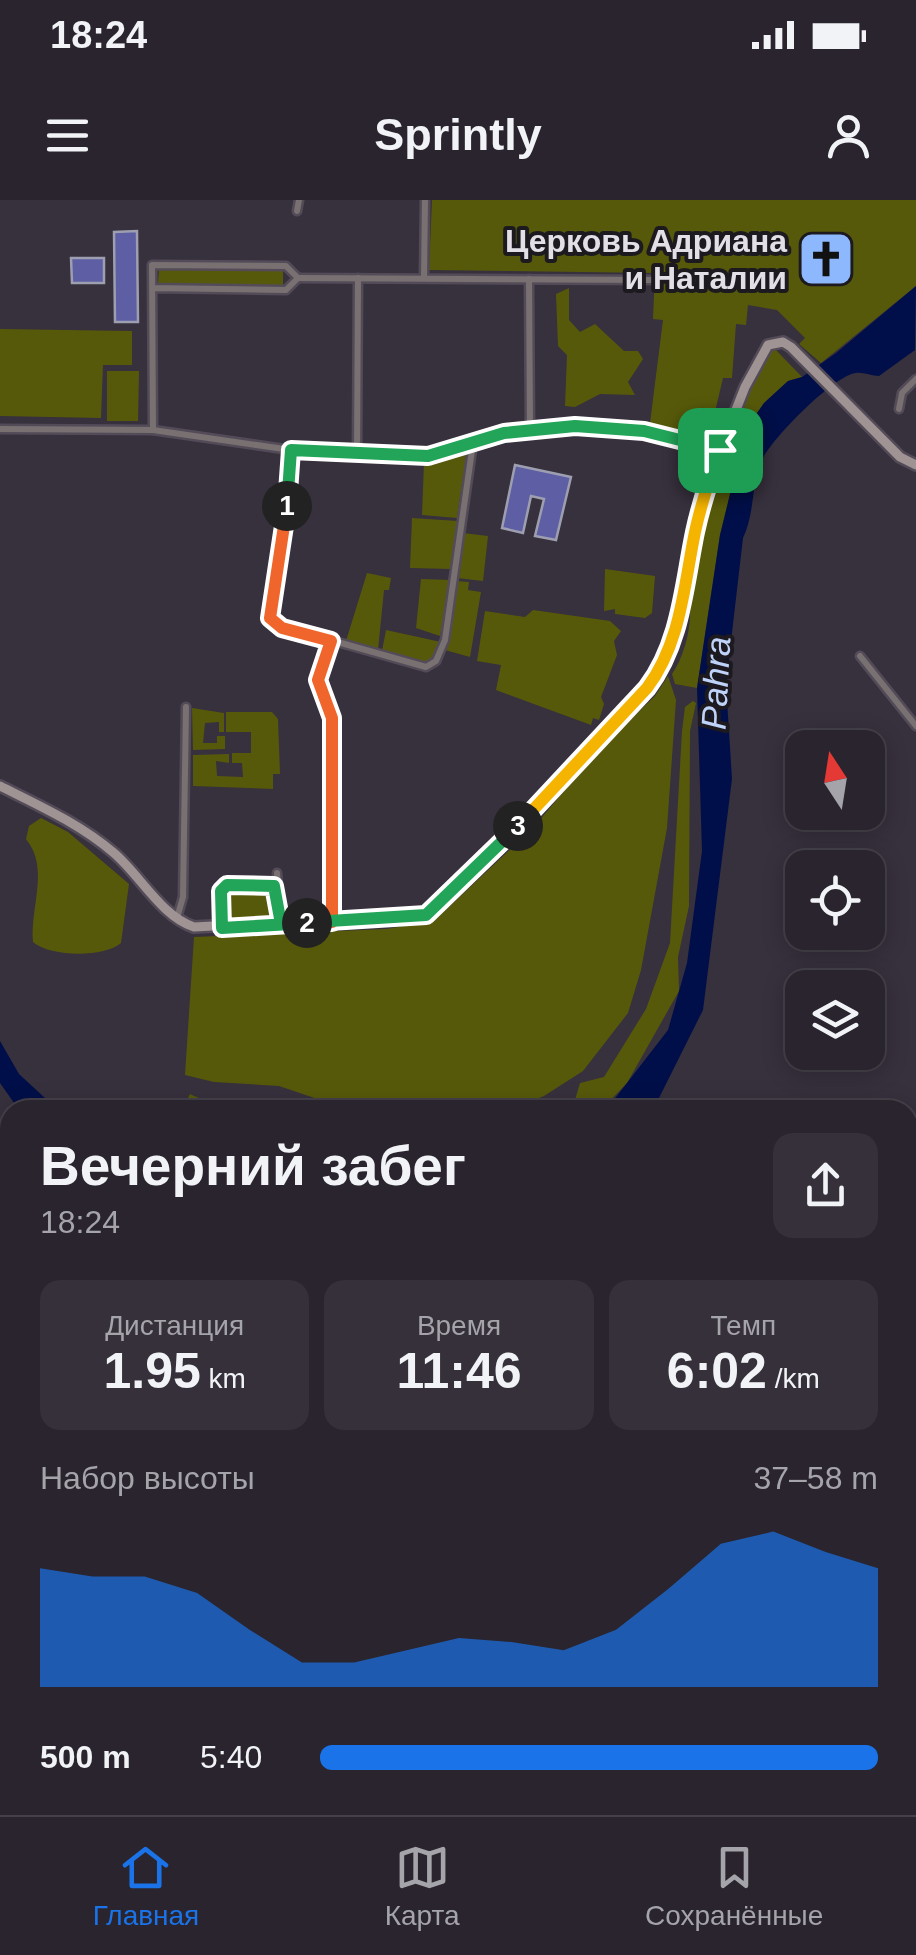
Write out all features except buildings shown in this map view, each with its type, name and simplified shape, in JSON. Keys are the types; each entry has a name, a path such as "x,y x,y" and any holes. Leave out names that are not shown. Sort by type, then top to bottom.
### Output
{"main road":[{"path":"0,786 73,823 102,844 177,918 194,927 412,918 434,911 647,688 673,640 697,524 720,450 764,350 776,342 794,349 880,438 916,465"}],"street":[{"path":"297,211 299,200"},
{"path":"424,200 424,278"},
{"path":"154,430 152,264 286,266 298,278 653,280"},
{"path":"152,288 286,290 298,278"},
{"path":"358,278 358,454"},
{"path":"529,279 530,428"},
{"path":"899,410 902,393 916,378"},
{"path":"0,429 154,430 291,450 428,456 530,428 621,428 720,450"},
{"path":"291,450 286,525 270,618 282,628 416,666 436,661 445,640 473,442"},
{"path":"331,641 318,680 332,718 332,922"},
{"path":"860,656 916,726"},
{"path":"177,918 183,897 186,707"},
{"path":"278,873 281,924"},
{"path":"222,928 221,891 227,885 269,884 277,891"}],"shaded area":[{"path":"432,200 916,200 916,286 821,363 799,344 805,338 777,310 748,305 746,325 736,324 732,378 723,378 709,437 650,423 663,320 653,319 655,273 429,270"},
{"path":"159,269 283,271 283,286 158,284"},
{"path":"569,288 569,320 580,332 595,324 624,351 638,351 643,359 628,382 635,395 600,394 575,407 565,406 567,355 558,346 556,294"},
{"path":"0,329 132,331 132,365 103,365 101,418 0,416"},
{"path":"764,349 775,349 802,377 788,381 764,403 746,429 720,535 697,688 675,684 672,674 686,643 690,619 684,586 713,468"},
{"path":"107,371 139,371 138,421 107,421"},
{"path":"467,450 457,518 422,515 424,462"},
{"path":"412,518 458,521 451,569 410,568"},
{"path":"463,533 488,536 483,581 457,578"},
{"path":"605,569 655,576 652,613 645,618 615,614 615,609 604,611"},
{"path":"367,573 391,578 389,590 384,590 378,650 346,641"},
{"path":"421,579 451,580 440,636 416,628"},
{"path":"456,581 469,582 468,590 481,592 470,657 445,650"},
{"path":"533,610 610,621 621,631 614,641 617,655 601,697 604,704 599,720 593,718 591,725 496,690 501,665 477,661 485,611 525,617"},
{"path":"386,630 441,642 434,660 426,664 382,651"},
{"path":"668,676 676,700 667,828 641,970 628,1013 583,1071 534,1100 320,1100 279,1086 214,1082 185,1075 194,937 386,929 434,921 533,828 597,752 655,696"},
{"path":"696,703 690,731 689,906 678,957 679,991 627,1083 611,1100 575,1100 580,1083 604,1077 646,1009 670,943 685,707"},
{"path":"192,708 224,713 224,732 219,732 219,722 205,723 203,743 217,743 217,736 225,736 225,749 193,750"},
{"path":"226,712 272,712 278,719 280,774 273,774 273,789 193,786 193,755 229,754 229,763 216,761 217,776 243,777 242,763 232,763 232,753 251,753 251,732 226,732"},
{"path":"41,818 68,832 129,884 121,943 113,948 64,953 33,942 38,875 26,839 29,826"},
{"path":"274,886 275,920 226,922 223,888"},
{"path":"190,1094 213,1100 187,1100"}],"water":[{"name":"Pahra","path":"916,286 915,350 879,376 856,373 833,385 789,425 761,462 743,538 726,684 732,779 703,1010 658,1100 614,1100 668,1030 687,963 702,851 697,688 720,535 746,429 764,403 788,381 802,377"},
{"path":"0,1041 19,1074 47,1100 12,1100 0,1083"}],"place":[{"name":"Церковь Адриана и Наталии","path":"826,259"}],"route":[{"path":"720,450 644,431 575,426 504,433 428,456 291,450 286,525 270,618 282,628 331,641 318,680 332,718 332,922 222,928 221,891 227,885 274,886 281,924 332,922 392,919 400,918 412,918 426,915 443,903 656,676 673,640 697,524 720,450"}]}
